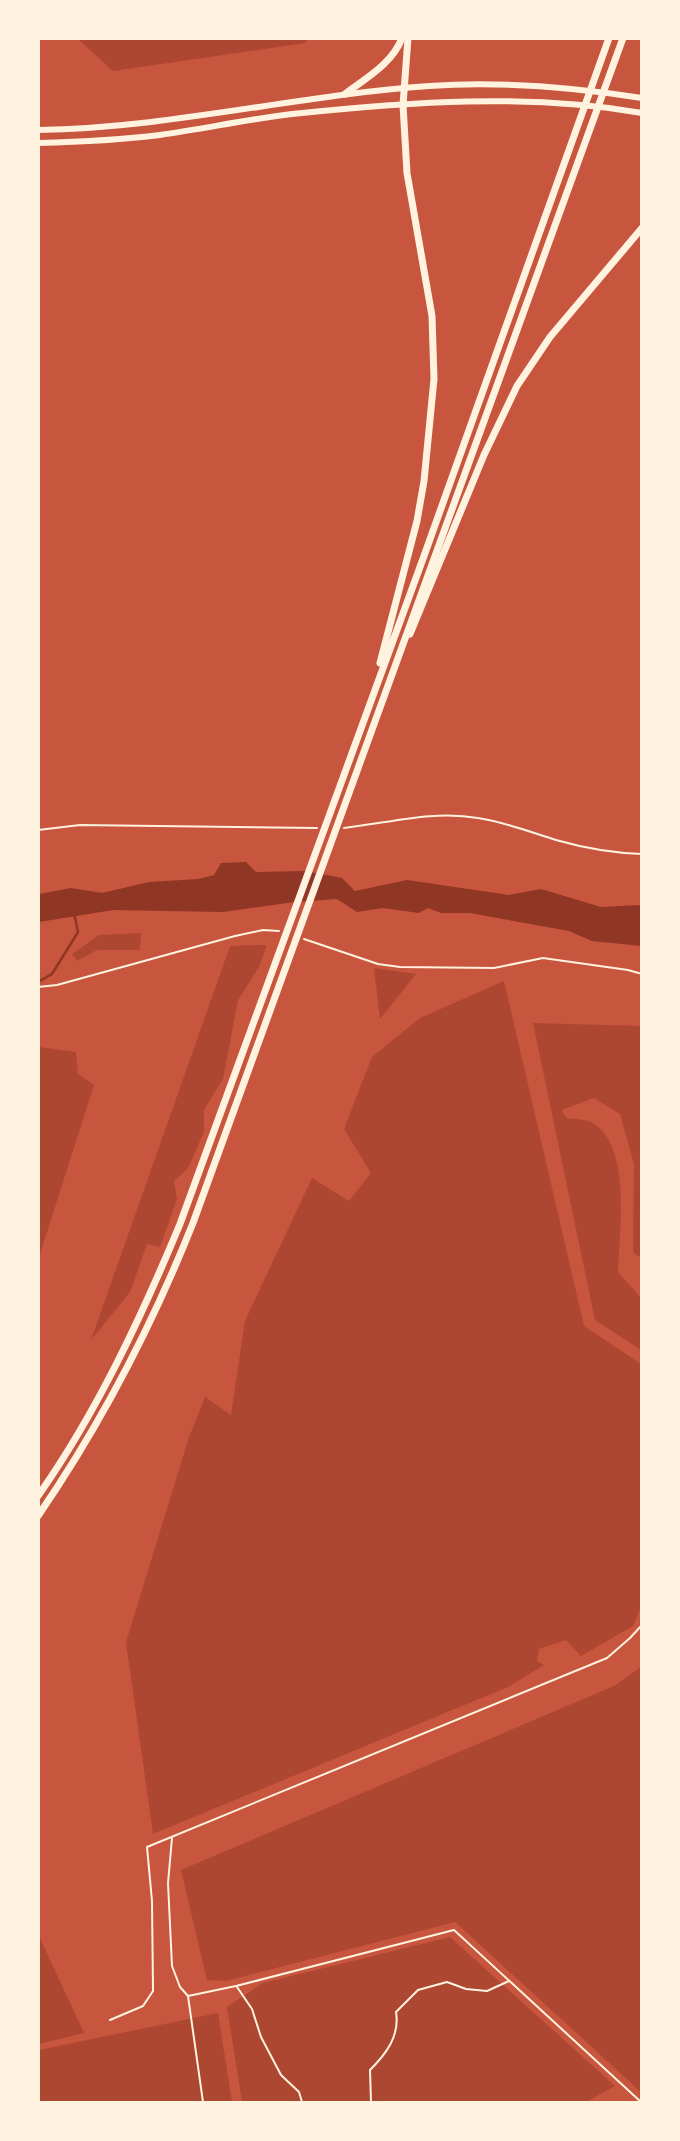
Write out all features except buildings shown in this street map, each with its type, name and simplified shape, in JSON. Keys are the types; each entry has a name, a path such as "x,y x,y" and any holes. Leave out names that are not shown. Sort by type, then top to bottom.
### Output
{"highway":[{"path":"345,94 386,62 402,38"},
{"path":"374,691 417,521 424,481 434,379 432,316 407,173 403,105 408,38"},
{"path":"38,1496 101,1394 151,1294 185,1213 609,38"},
{"path":"38,1516 99,1418 150,1322 193,1223 623,38"},
{"path":"369,732 508,402 531,361 642,228"}],"main road":[{"path":"38,130 138,125 345,94 404,88 494,84 541,86 642,98"},
{"path":"38,143 146,136 290,114 403,105 523,100 642,113"}],"path":[{"path":"38,986 57,985 235,936 263,930 278,931"},
{"path":"303,938 377,964 400,967 494,968 542,958 620,968 642,974"},
{"path":"110,2020 142,2006 153,1991 152,1900 148,1847 607,1658 642,1625"},
{"path":"173,1837 168,1883 172,1966 180,1987 188,1996 203,2102"},
{"path":"188,1996 454,1930 641,2102"},
{"path":"371,2102 370,2070 384,2056 392,2041 396,2012 412,1995 418,1990 447,1982 466,1989 486,1991 509,1980"},
{"path":"236,1986 252,2009 261,2037 281,2074 299,2092 302,2102"}],"shaded area":[{"path":"78,39 307,39 305,43 113,71"},
{"path":"246,862 256,872 305,871 342,878 355,891 407,880 509,895 541,889 601,907 641,905 642,946 592,941 569,931 470,913 441,913 428,908 419,913 383,908 357,912 337,899 223,912 113,910 39,922 39,894 71,888 102,893 149,882 199,879 214,875 221,863"},
{"path":"141,933 140,950 97,950 77,961 72,954 99,935"},
{"path":"267,945 259,967 238,1000 223,1079 204,1110 204,1132 188,1168 174,1181 177,1199 160,1247 147,1244 130,1292 91,1340 230,946"},
{"path":"374,968 416,974 380,1019"},
{"path":"504,981 584,1326 641,1364 641,1607 633,1626 581,1656 566,1640 539,1649 537,1661 544,1665 508,1687 153,1834 126,1642 189,1437 205,1397 231,1415 245,1321 312,1178 349,1201 371,1173 344,1129 372,1057 420,1018"},
{"path":"533,1023 641,1026 641,1258 633,1252 634,1164 620,1114 594,1098 562,1110 566,1118 593,1123 605,1135 614,1151 621,1192 618,1272 641,1298 641,1350 595,1320"},
{"path":"39,1047 76,1052 78,1074 94,1085 39,1257"},
{"path":"641,1667 641,2092 455,1922 226,1981 207,1980 181,1870 614,1686"},
{"path":"38,1934 84,2033 39,2044 38,2044"},
{"path":"450,1937 615,2086 586,2102 242,2102 227,2007 263,1983"},
{"path":"218,2013 232,2102 39,2102 39,2050"}],"waterway":[{"path":"38,982 52,974 78,932 74,913"}]}
